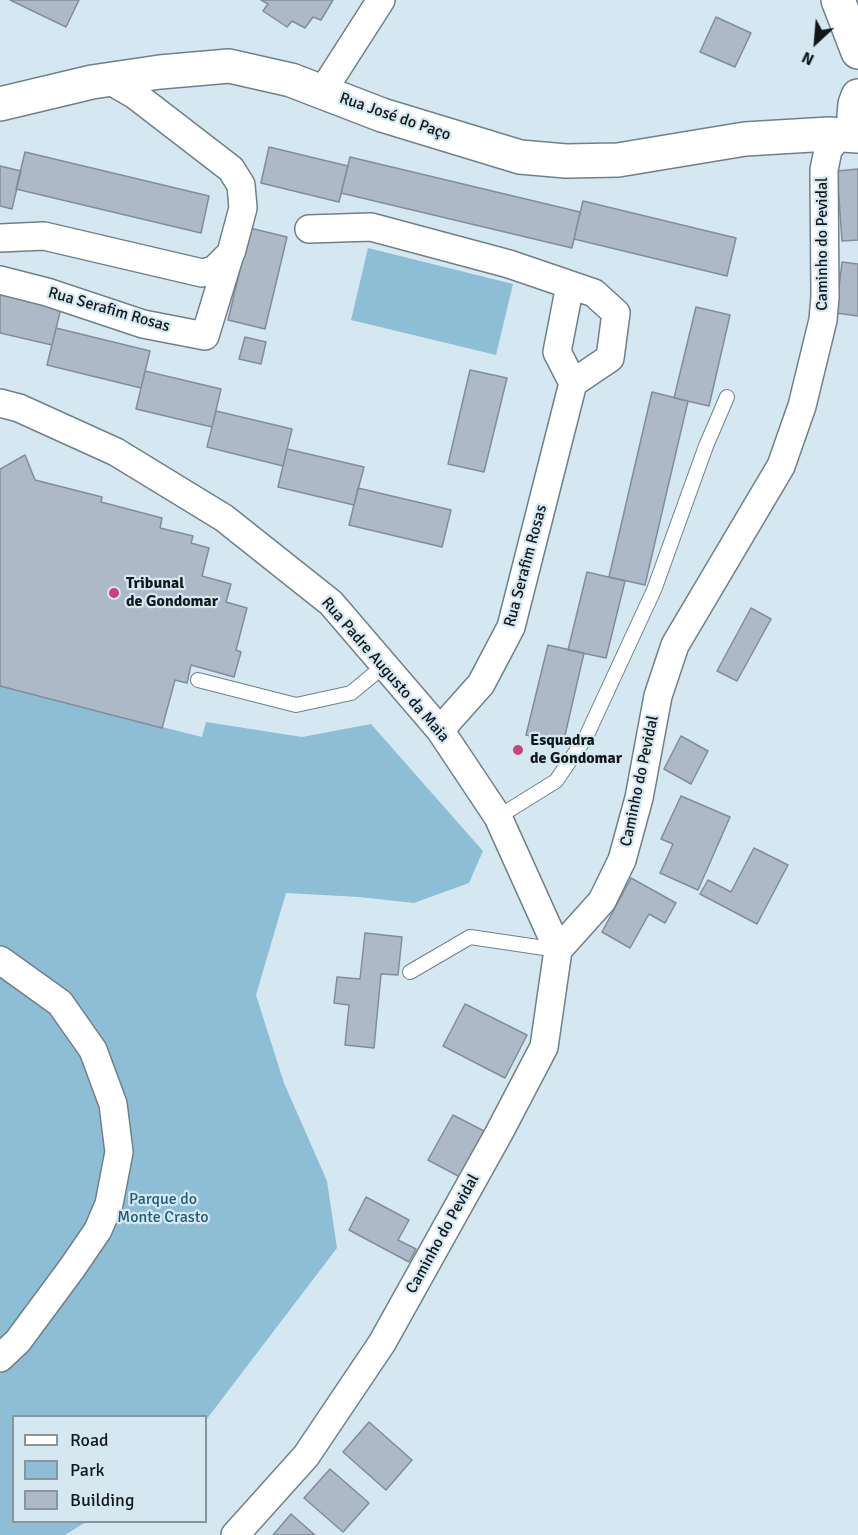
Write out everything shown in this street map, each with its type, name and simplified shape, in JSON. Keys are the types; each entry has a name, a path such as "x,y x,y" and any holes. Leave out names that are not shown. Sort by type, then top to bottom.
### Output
{"street":[{"path":"322,92 381,0"},
{"path":"838,0 858,52"},
{"path":"855,0 858,5"},
{"name":"Rua José do Paço","path":"0,104 109,80 159,72 229,66 291,80 382,115 478,146 520,157 554,160 618,160 745,139 793,135 821,126 854,120"},
{"name":"Rua Serafim Rosas","path":"0,280 47,292 143,324 205,336 243,208 241,185 231,169 135,96 109,80"},
{"name":"Caminho do Pevidal","path":"235,1535 306,1456 382,1343 493,1144 544,1047 558,950 602,900 622,860 639,798 658,696 675,645 781,466 802,406 823,320 825,297 824,170 828,150 854,120"},
{"path":"309,229 371,227 509,264 594,293 616,313 610,358 573,383 557,352 570,285"},
{"path":"0,238 44,236 202,273 214,270 231,253"},
{"name":"Rua Serafim Rosas","path":"440,730 481,684 511,627 573,383"},
{"name":"Rua Padre Augusto da Maia","path":"0,403 19,408 116,452 224,518 331,603 440,730 498,817 558,950"},
{"path":"0,960 60,1003 93,1050 114,1104 119,1152 109,1204 98,1230 18,1341 0,1358"}],"lane":[{"path":"498,817 556,781 586,737 654,590 706,446 727,397"},
{"path":"198,680 296,705 351,693 385,665"},
{"path":"410,972 471,937 558,950"}],"green space":[{"path":"368,248 513,284 496,355 351,320"},
{"name":"Parque do Monte Crasto","path":"0,686 202,737 206,722 302,737 371,724 483,851 469,883 414,903 286,893 256,995 284,1083 327,1181 337,1248 207,1419 207,1415 12,1415 12,1523 84,1523 65,1535 0,1535"}],"building":[{"path":"10,0 79,0 66,27"},
{"path":"261,0 333,0 321,20 313,17 305,28 292,21 287,27 263,11 268,4"},
{"path":"716,17 751,33 735,67 700,52"},
{"path":"269,147 348,166 339,202 261,183"},
{"path":"25,152 209,196 201,233 16,189"},
{"path":"350,157 580,212 572,248 341,193"},
{"path":"0,166 21,171 12,209 0,206"},
{"path":"858,169 858,240 842,241 837,171"},
{"path":"583,201 736,238 727,276 574,239"},
{"path":"250,228 287,237 265,329 228,320"},
{"path":"842,262 858,264 858,316 836,313"},
{"path":"0,293 61,308 52,345 0,333"},
{"path":"696,307 730,315 709,406 674,398"},
{"path":"56,328 150,351 141,388 47,365"},
{"path":"245,337 266,342 261,364 239,359"},
{"path":"470,370 507,378 484,472 448,464"},
{"path":"145,371 221,389 212,427 136,409"},
{"path":"652,392 688,401 645,585 609,577"},
{"path":"216,411 292,429 283,466 207,447"},
{"path":"287,449 364,467 354,505 278,487"},
{"name":"Tribunal de Gondomar","path":"25,455 35,480 102,497 101,502 162,518 160,528 193,536 191,543 209,548 202,576 231,584 226,602 247,608 236,650 241,652 234,677 191,665 187,683 175,680 162,728 0,686 0,469"},
{"path":"358,488 451,510 442,547 349,525"},
{"path":"587,572 625,581 606,658 568,650"},
{"path":"751,608 771,619 737,681 717,671"},
{"path":"548,645 584,653 563,744 526,735"},
{"path":"681,736 708,751 691,784 664,769"},
{"path":"681,796 730,817 698,890 660,873 673,844 661,839"},
{"path":"754,848 788,865 757,924 700,894 708,880 731,892"},
{"path":"631,878 676,903 665,923 649,914 630,948 602,932"},
{"path":"365,933 402,937 398,975 381,974 374,1048 345,1045 349,1005 334,1003 337,977 360,979"},
{"path":"465,1004 527,1035 505,1078 443,1046"},
{"path":"453,1115 484,1131 460,1177 428,1160"},
{"path":"366,1197 409,1220 398,1240 416,1249 409,1262 349,1230"},
{"path":"369,1422 412,1460 386,1490 343,1452"},
{"path":"330,1469 369,1503 343,1532 304,1498"},
{"path":"291,1514 315,1535 273,1535"}],"place":[{"name":"Tribunal de Gondomar","path":"114,593"},
{"name":"Esquadra de Gondomar","path":"518,750"}]}
